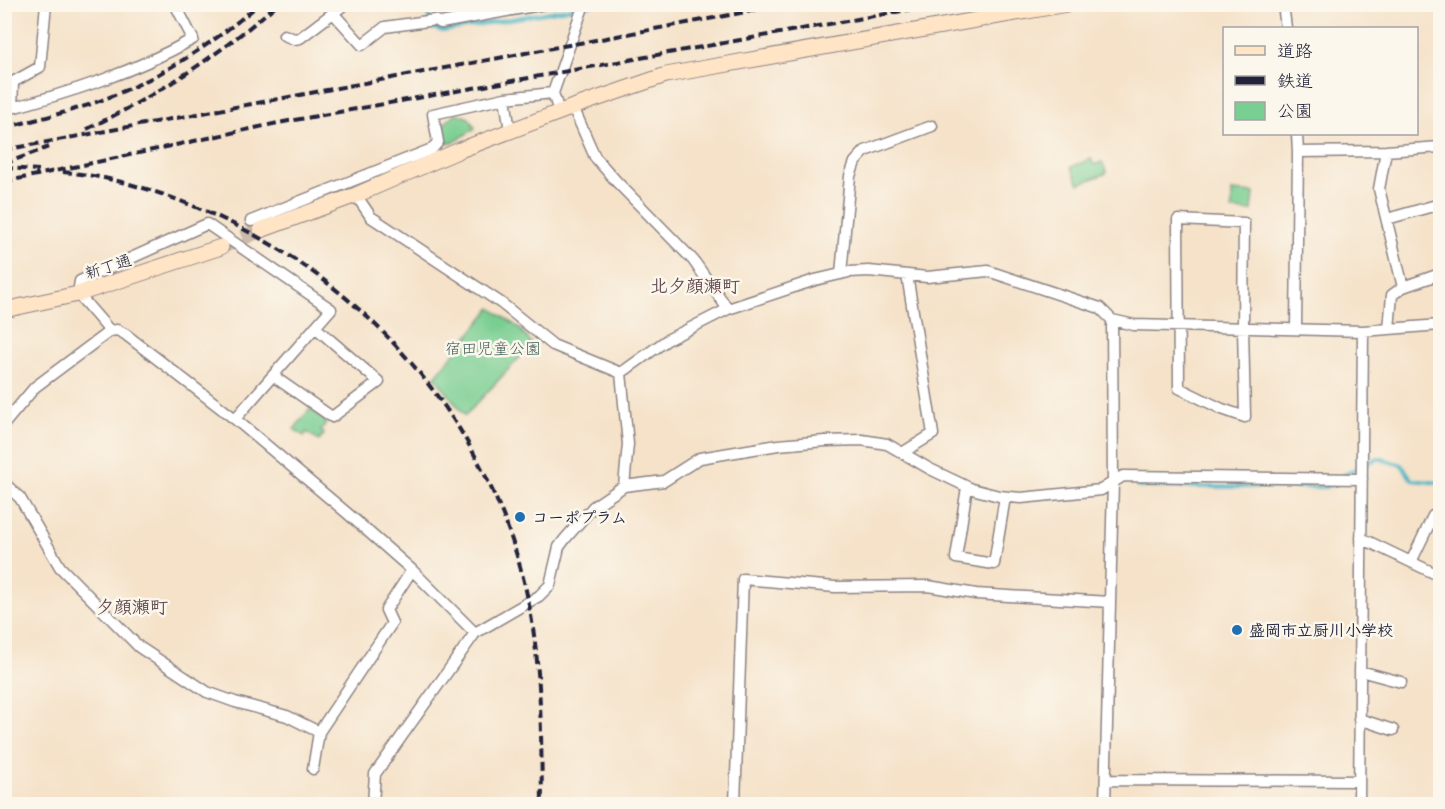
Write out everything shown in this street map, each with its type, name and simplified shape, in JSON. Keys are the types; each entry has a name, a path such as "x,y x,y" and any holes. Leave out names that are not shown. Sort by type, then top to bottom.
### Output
{"street":[{"path":"46,4 40,67 13,82 8,109 131,69 193,39 175,4"},
{"path":"284,35 294,39 300,38 345,4"},
{"path":"334,14 363,45 385,27 430,21 441,23 545,4"},
{"path":"554,93 584,4"},
{"path":"256,226 356,195 460,150 566,109 666,75 1067,4"},
{"path":"1283,4 1286,27"},
{"path":"256,226 432,149 438,142 433,114 505,99 554,93"},
{"path":"554,93 595,157 693,260 728,309"},
{"path":"505,99 510,131"},
{"path":"841,274 850,176 855,162 865,151 932,126"},
{"path":"1296,135 1298,152 1296,328"},
{"path":"1298,152 1426,150 1440,147"},
{"path":"1386,151 1379,189 1403,287"},
{"path":"356,195 371,217 501,303 553,345 621,373"},
{"path":"1387,219 1440,204"},
{"path":"1178,220 1244,223 1245,417 1222,409 1179,388 1178,326 1178,220"},
{"path":"110,331 78,294 80,281 207,224 331,309 235,419"},
{"name":"新丁通","path":"4,310 78,294 221,248"},
{"path":"621,373 667,340 728,309 815,280 869,271 927,277 988,271 1100,308 1112,320 1134,325 1363,331 1440,325"},
{"path":"1389,329 1392,295 1403,287 1440,274"},
{"path":"902,453 933,434 907,275"},
{"path":"1105,804 1113,482 1112,320"},
{"path":"273,376 332,417 379,382 315,327"},
{"path":"4,424 35,387 110,331 117,330 235,419 412,570 476,633"},
{"path":"1359,804 1363,331"},
{"path":"621,373 628,444 624,486"},
{"path":"373,804 375,774 476,633 539,596 550,585 559,547 593,507 624,486 664,481 700,458 778,445 862,440 887,444 968,487 1005,497 1021,498 1101,490 1124,476 1362,479"},
{"path":"4,483 20,498 60,567 139,647 207,692 287,717 319,732"},
{"path":"968,487 956,558 994,564 1005,497"},
{"path":"1411,562 1433,516 1440,518"},
{"path":"1361,538 1440,576"},
{"path":"313,769 319,732 392,623 386,610 412,570"},
{"path":"735,804 743,579 836,587 928,586 976,594 1110,602"},
{"path":"1360,671 1401,682"},
{"path":"1359,719 1393,730"},
{"path":"1106,780 1359,781"}],"green space":[{"path":"456,113 469,118 475,128 453,143 445,142 444,124"},
{"path":"1091,159 1094,165 1102,162 1107,173 1079,184 1071,167"},
{"path":"1232,191 1254,193 1252,211 1232,210"},
{"name":"宿田児童公園","path":"491,308 519,328 532,344 465,416 435,377"},
{"path":"310,409 327,422 321,431 324,434 319,441 307,432 304,436 294,429"}],"waterway":[{"path":"427,4 431,27 443,31 595,4"},
{"path":"1344,475 1378,458 1402,465 1412,480 1440,483"},
{"path":"1138,487 1326,487 1335,481"}],"tunnel":[{"path":"221,247 261,230"}],"railway":[{"path":"4,128 66,112 145,81 185,59 223,33 259,4"},
{"path":"87,129 138,103 186,73 233,40 277,4"},
{"path":"4,150 789,4"},
{"path":"4,182 278,123 941,4"},
{"path":"4,164 49,147"},
{"path":"4,168 39,170"},
{"path":"63,172 115,180 165,195 255,235 308,269 357,308 402,352 441,401 474,454 501,510 521,570 537,657 542,804"}],"place":[{"name":"コーポプラム","path":"520,517"},
{"name":"盛岡市立厨川小学校","path":"1237,630"}],"district":[{"name":"北夕顔瀬町","path":"695,286"},
{"name":"夕顔瀬町","path":"132,607"}]}
